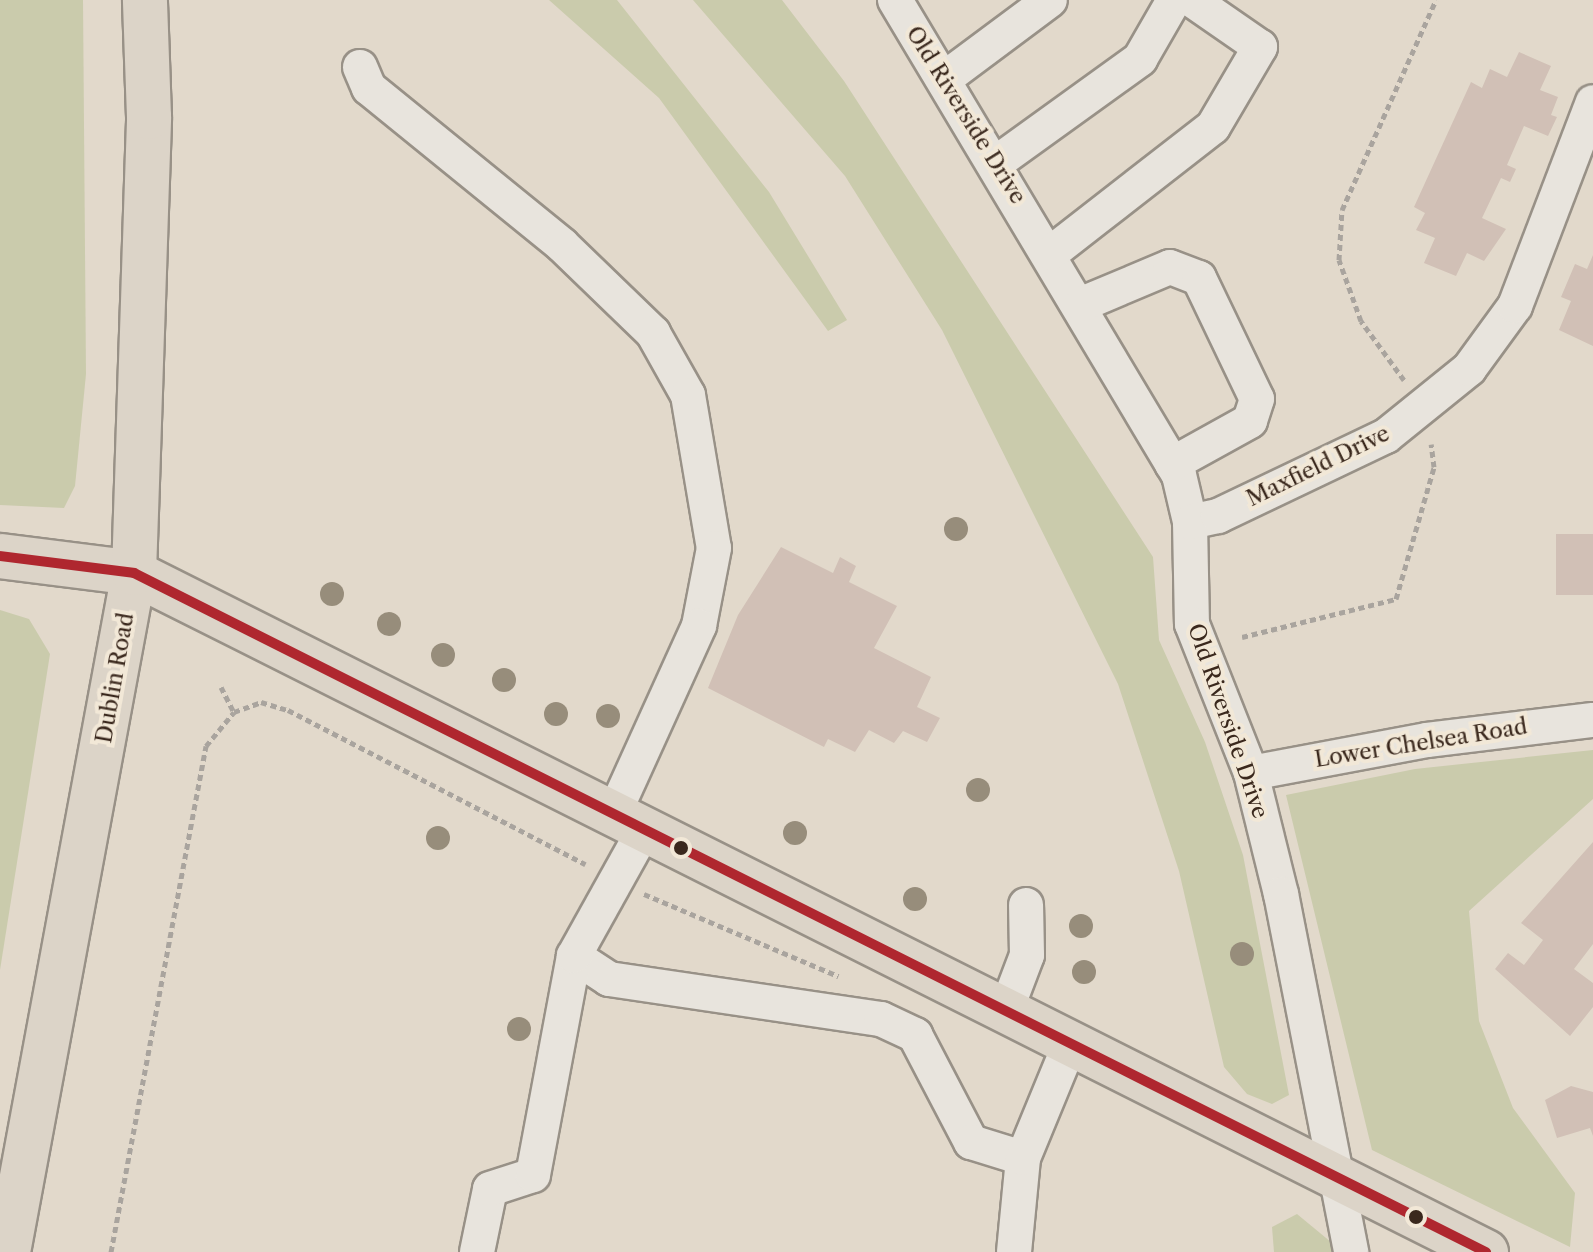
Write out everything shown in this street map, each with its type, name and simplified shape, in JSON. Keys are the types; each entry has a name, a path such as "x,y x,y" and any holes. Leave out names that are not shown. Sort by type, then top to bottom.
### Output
{"main road":[{"name":"Dublin Road","path":"8,1252 134,573 149,117 145,0"},
{"path":"0,556 134,573 628,824 1486,1252"}],"street":[{"name":"Old Riverside Drive","path":"895,0 1082,304 1172,464 1190,522 1192,624 1251,773 1341,1178 1351,1252"},
{"path":"944,79 1050,0"},
{"path":"996,163 1140,59 1174,0"},
{"path":"1051,253 1213,127 1260,47 1192,0"},
{"path":"360,67 369,88 562,245 653,333 688,395 714,548 699,626 628,824 574,956 533,1175 490,1189 477,1252"},
{"name":"Maxfield Drive","path":"1190,522 1218,516 1386,436 1469,369 1515,306 1593,102"},
{"path":"1082,304 1170,267 1199,278 1257,399 1250,421 1172,464"},
{"name":"Lower Chelsea Road","path":"1251,773 1427,740 1593,720"},
{"path":"1005,1013 1027,955 1026,905"},
{"path":"574,956 609,979 881,1019 915,1035 971,1142 1023,1158"},
{"path":"1014,1252 1023,1158 1070,1044"}],"path":[{"path":"1412,390 1361,321 1339,260 1341,222 1436,0"},
{"path":"1242,637 1396,599 1434,467 1430,437"},
{"path":"221,687 234,712"}],"green space":[{"path":"0,0 83,0 86,374 75,486 64,508 0,505"},
{"path":"549,0 617,0 769,192 847,320 828,331 659,98"},
{"path":"693,0 782,0 844,81 1153,557 1159,640 1205,742 1243,855 1289,1095 1272,1104 1247,1094 1224,1067 1179,871 1118,684 942,330 845,176"},
{"path":"0,610 29,619 50,654 0,970"},
{"path":"1593,750 1593,799 1469,911 1479,1021 1513,1108 1575,1193 1570,1247 1372,1150 1286,795 1415,769"},
{"path":"1297,1214 1343,1252 1274,1252 1272,1227"}],"building":[{"path":"1519,52 1551,66 1540,90 1558,97 1551,115 1557,117 1548,136 1524,126 1507,165 1516,169 1510,182 1501,178 1482,218 1506,229 1484,261 1467,253 1456,276 1424,263 1435,238 1416,230 1425,213 1414,207 1471,82 1482,88 1490,69 1507,77"},
{"path":"1593,255 1593,346 1559,330 1571,301 1561,297 1575,264 1587,269"},
{"path":"1556,534 1593,534 1593,595 1556,595"},
{"path":"781,547 833,573 840,557 856,566 849,582 897,606 874,648 931,677 917,707 940,718 927,742 903,731 894,743 869,730 855,752 828,739 824,747 708,688 738,615"},
{"path":"1593,842 1593,944 1574,969 1593,983 1593,1007 1570,1036 1495,969 1508,953 1524,965 1543,940 1521,923"},
{"path":"1571,1086 1593,1092 1593,1136 1590,1128 1557,1138 1545,1100"}],"transit line":[{"path":"0,556 134,573 1486,1252"}]}
